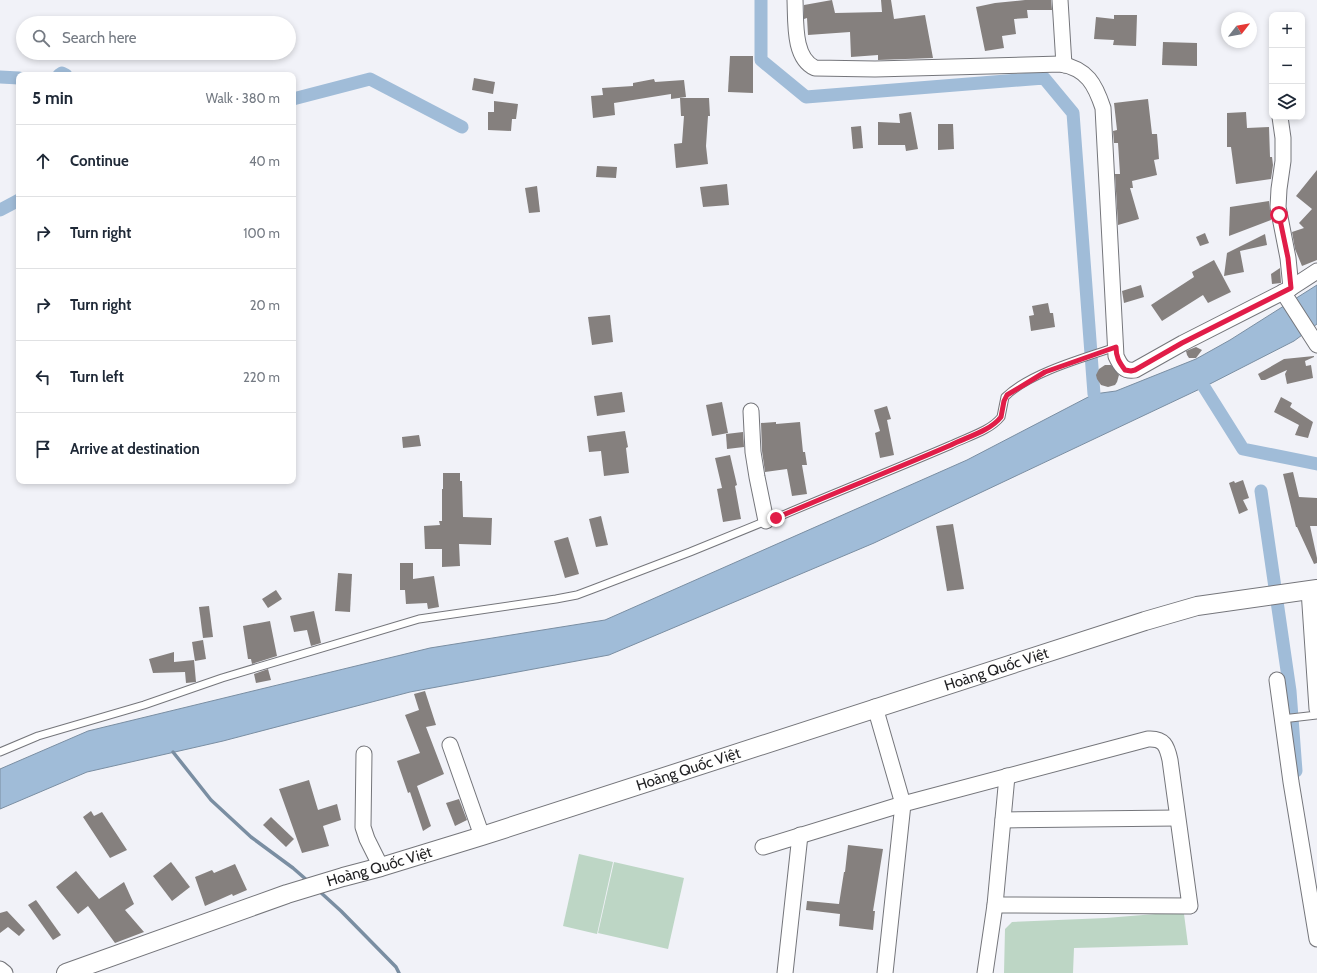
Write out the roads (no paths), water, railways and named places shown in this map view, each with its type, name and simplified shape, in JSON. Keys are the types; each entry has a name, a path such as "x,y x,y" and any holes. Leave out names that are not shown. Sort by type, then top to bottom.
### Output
{"street":[{"path":"795,0 799,48 802,58 809,65 815,68 875,69 1064,65 1075,67 1089,78 1096,88 1103,108 1116,356 1119,363 1125,370 1135,370 1182,343 1287,293 1317,271"},
{"path":"1060,0 1064,65"},
{"path":"1280,120 1283,138 1283,161 1278,207 1288,258 1287,293 1317,345"},
{"path":"751,411 753,452 766,521"},
{"path":"1309,590 1316,713"},
{"name":"Hoàng Quốc Việt","path":"66,973 287,894 343,877 381,868 482,836 875,707 1144,621 1197,606 1309,590"},
{"path":"1277,680 1285,719 1317,940"},
{"path":"875,707 903,804 885,973"},
{"path":"763,847 903,804 1007,776 1148,739 1156,738 1163,742 1167,749 1190,906 995,905"},
{"path":"450,745 482,836"},
{"path":"364,754 363,826 367,839 381,868"},
{"path":"985,973 995,905 1007,776"},
{"path":"1003,820 1177,818"},
{"path":"785,973 800,835"},
{"path":"0,969 5,973"}],"lane":[{"path":"0,752 38,736 144,705 222,678 419,620 577,595 776,518 916,460 987,428 1001,417 1004,397 1014,390 1045,372 1116,347"},
{"path":"1285,719 1316,713"}],"water":[{"path":"1317,285 1317,324 1294,341 1204,387 874,543 609,655 410,692 223,741 87,772 0,809 0,769 88,731 430,648 605,620 967,460 1094,394 1116,391 1196,359 1230,340"}],"waterway":[{"path":"761,0 761,60 806,97 1044,78 1073,113 1094,394"},
{"path":"0,77 16,78"},
{"path":"296,98 370,79 462,127"},
{"path":"0,210 16,202"},
{"path":"1204,387 1243,449 1317,464"},
{"path":"1261,491 1290,691 1296,771"},
{"path":"173,752 211,800 251,837 293,868 309,882"},
{"path":"318,890 341,911 396,967 399,973"}]}
